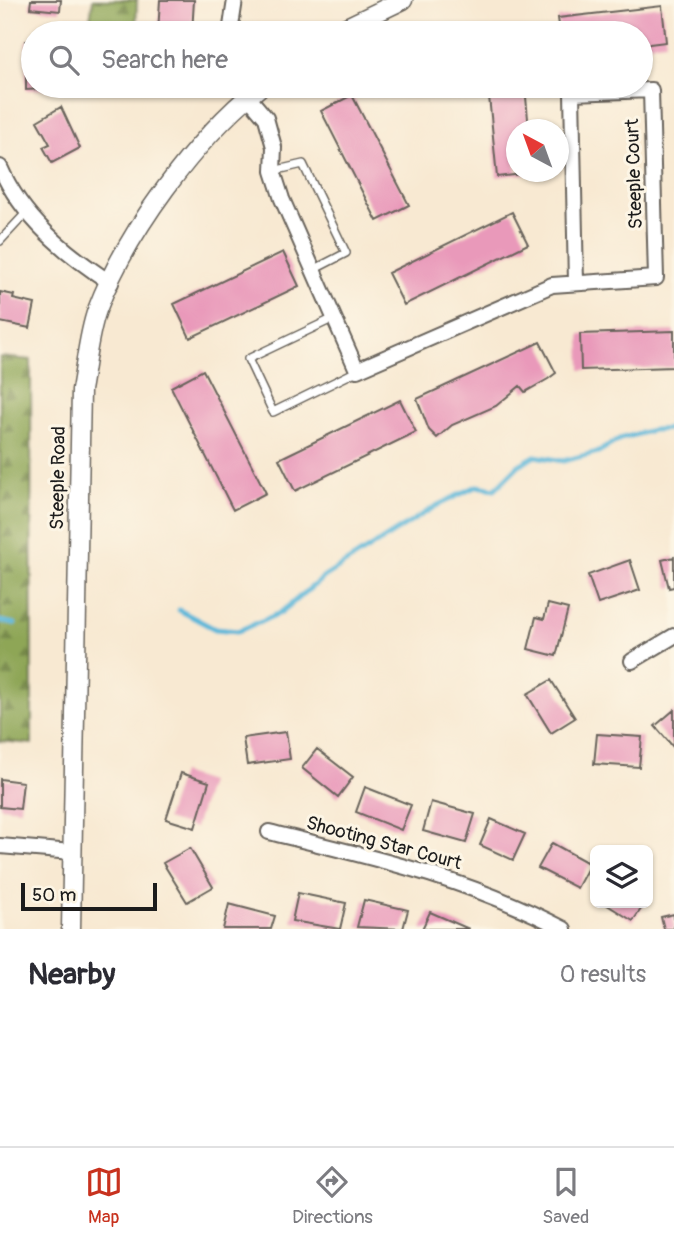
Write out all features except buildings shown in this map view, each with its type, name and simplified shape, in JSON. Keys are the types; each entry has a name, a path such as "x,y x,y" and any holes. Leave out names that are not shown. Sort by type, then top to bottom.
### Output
{"street":[{"path":"232,21 235,0"},
{"path":"359,21 403,0"},
{"name":"Steeple Road","path":"71,929 81,390 96,312 129,245 179,170 241,98"},
{"path":"254,98 266,118 274,147 273,172 312,270 357,370"},
{"name":"Steeple Court","path":"572,98 576,283"},
{"name":"Steeple Court","path":"357,370 552,285 656,278 651,98"},
{"path":"0,166 27,212 75,260 111,283"},
{"path":"632,661 674,636"},
{"name":"Shooting Star Court","path":"269,832 428,871 511,901 564,929"},
{"path":"0,846 72,852"}],"lane":[{"path":"273,172 303,164 346,253 312,270"},
{"path":"0,241 27,212"},
{"path":"334,318 248,359 273,412 357,370"}],"green space":[{"path":"93,0 137,0 136,21 90,21"},
{"path":"0,357 31,360 32,744 0,741"}],"waterway":[{"path":"179,610 215,629 238,631 280,613 324,577 436,506 477,486 495,489 519,465 535,456 563,461 598,452 620,439 652,430 674,429"},
{"path":"0,621 15,624"}]}
